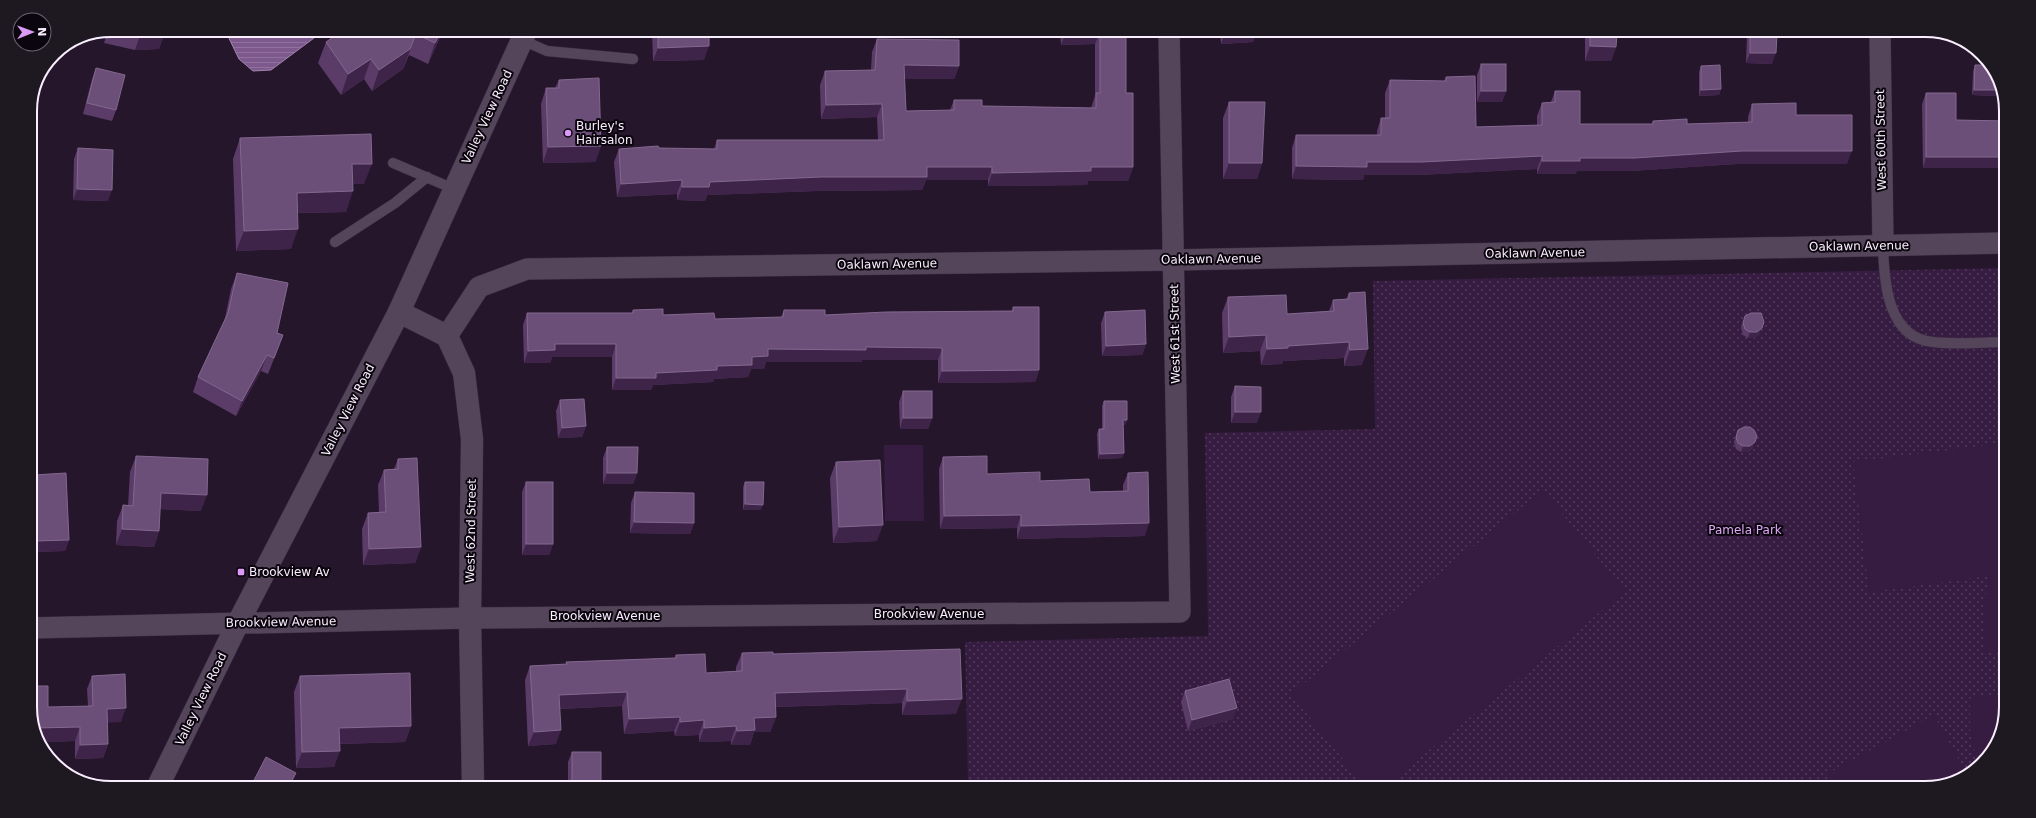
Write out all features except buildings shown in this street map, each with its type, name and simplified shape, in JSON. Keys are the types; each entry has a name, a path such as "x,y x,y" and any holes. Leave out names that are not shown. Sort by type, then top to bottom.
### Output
{"street":[{"name":"Valley View Road","path":"160,781 238,623 399,312 524,37"},
{"name":"West 61st Street","path":"1169,37 1180,612"},
{"name":"West 60th Street","path":"1880,37 1883,246"},
{"name":"Oaklawn Avenue","path":"447,336 479,287 527,269 1174,260 1999,243"},
{"path":"399,312 447,336"},
{"name":"West 62nd Street","path":"447,336 464,373 472,439 470,618 473,781"},
{"name":"Brookview Avenue","path":"37,628 470,618 1180,612"}],"lane":[{"path":"526,37 547,51 633,59"},
{"path":"393,163 454,189"},
{"path":"334,242 395,203 426,177"},
{"path":"1883,246 1884,280 1891,304 1898,322 1911,335 1932,342 1999,342"}],"green space":[{"name":"Pamela Park","path":"1999,268 1999,711 1995,731 1984,752 1970,766 1962,771 1949,777 1925,781 968,781 965,642 1208,636 1205,433 1375,429 1373,281"},
{"path":"1999,444 1999,653 1983,653 1983,608 1989,576 1869,592 1853,462"},
{"path":"884,445 923,445 924,521 885,521"},
{"path":"1543,490 1625,592 1391,781 1360,781 1291,694"},
{"path":"1999,695 1998,721 1995,731 1984,752 1976,760 1970,732 1970,698"},
{"path":"1934,715 1964,769 1949,777 1925,781 1830,781 1827,774"}],"shaded area":[{"path":"228,37 315,37 271,70 253,71 239,59"}],"place":[{"name":"Burley's Hairsalon","path":"568,133"},
{"name":"Brookview Av","path":"241,572"}]}
